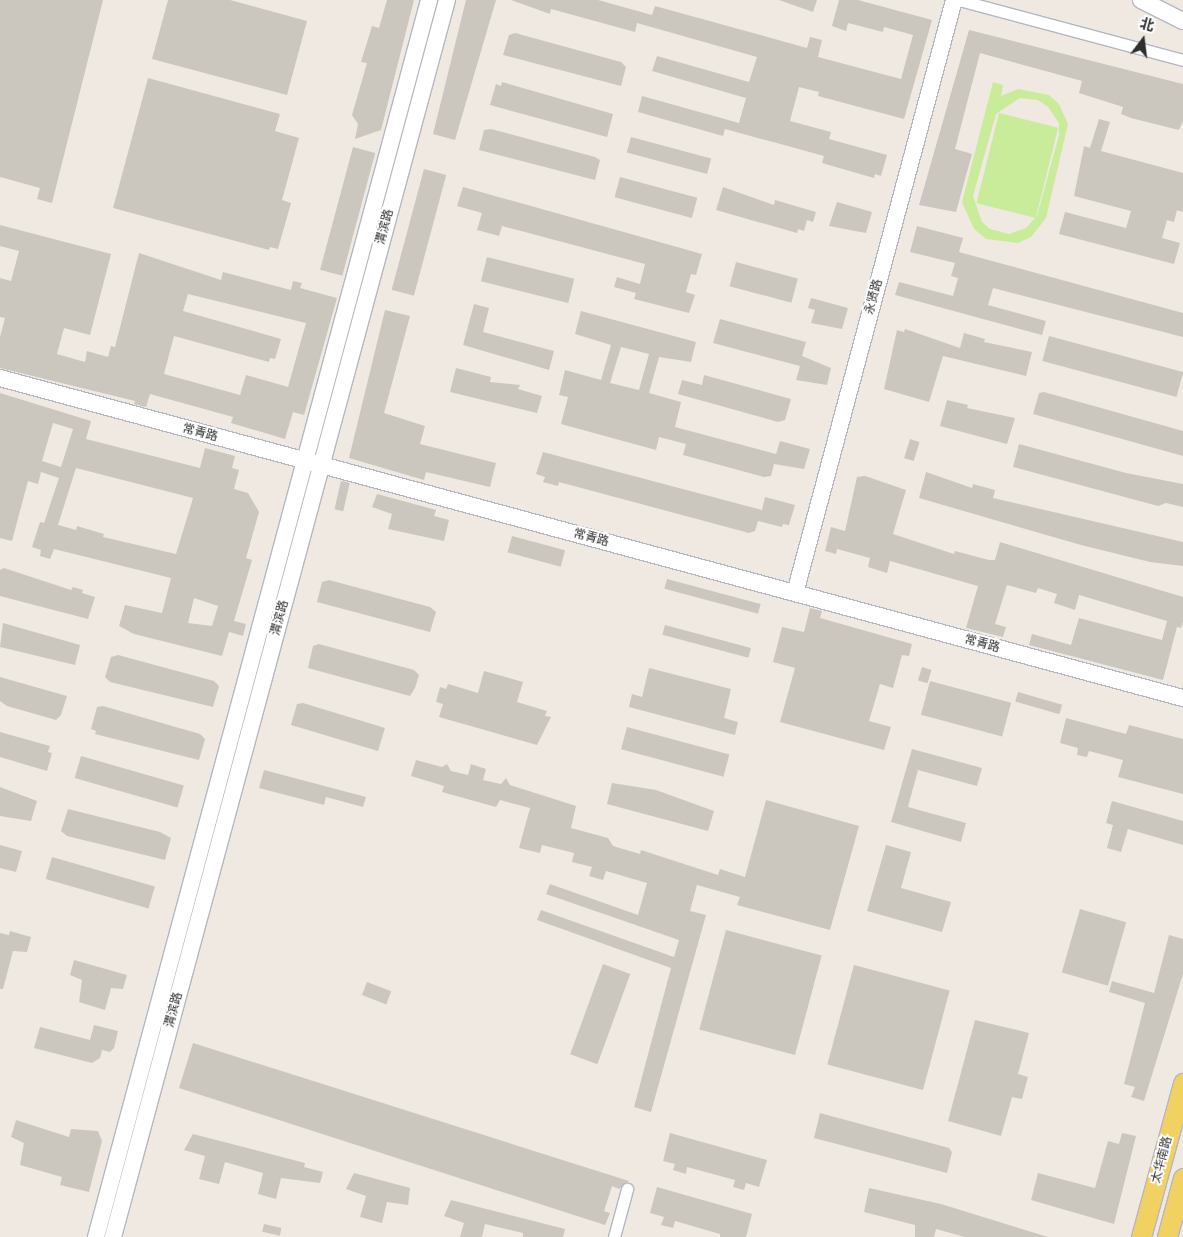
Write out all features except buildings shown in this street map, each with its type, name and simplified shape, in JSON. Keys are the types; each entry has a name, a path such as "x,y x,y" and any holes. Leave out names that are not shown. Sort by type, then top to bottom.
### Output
{"main road":[{"name":"太华南路","path":"1141,1237 1178,1126 1183,1083"},
{"name":"太华南路","path":"1167,1237 1183,1178"}],"street":[{"name":"渭滨路","path":"96,1237 303,461 429,0"},
{"name":"渭滨路","path":"113,1237 447,0"},
{"name":"永贤路","path":"795,593 954,0"},
{"path":"959,0 1183,60"},
{"path":"1141,0 1183,21"},
{"name":"常青路","path":"0,378 1183,698"},
{"path":"614,1237 627,1189"}],"green space":[{"path":"993,82 1003,85 1001,96 1018,89 1049,95 1059,104 1068,124 1046,218 1031,237 1018,243 986,239 974,229 962,202","holes":["1020,98 1038,100 1048,107 1059,123 1059,135 1037,216 1026,228 1009,234 990,229 982,222 973,196 996,114"]},
{"path":"999,113 1058,128 1036,218 977,203"}]}
